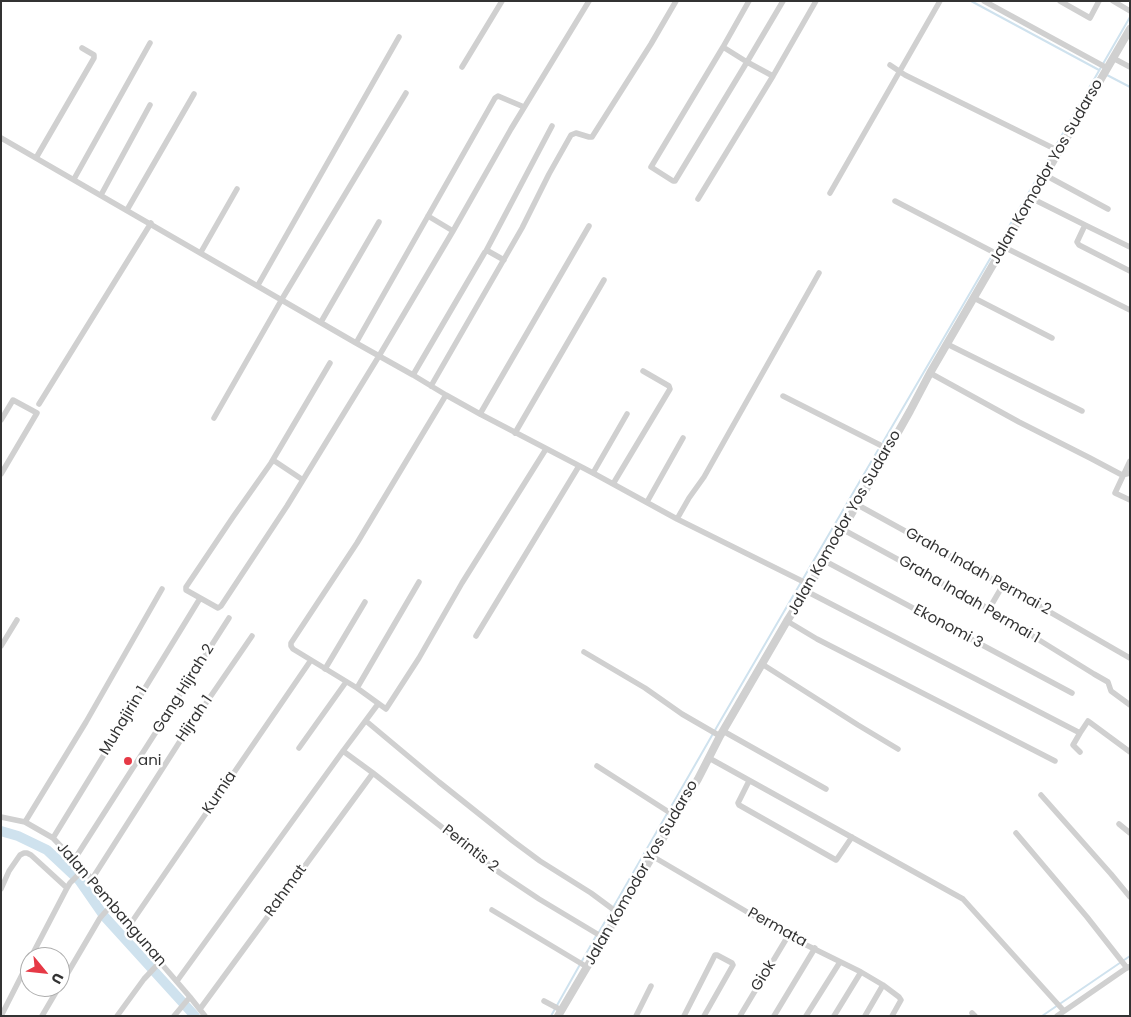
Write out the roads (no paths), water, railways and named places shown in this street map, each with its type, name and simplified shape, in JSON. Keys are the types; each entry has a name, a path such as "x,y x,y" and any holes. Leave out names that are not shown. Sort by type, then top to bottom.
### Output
{"street":[{"path":"462,66 502,1"},
{"path":"330,363 273,460 186,587 186,590 218,608 222,606 303,480 379,356 588,1"},
{"path":"432,386 522,228 549,174 571,136 576,133 589,137 592,136 676,1"},
{"path":"749,1 651,166 673,181 676,181 783,1"},
{"path":"698,198 773,76 816,1"},
{"path":"830,193 940,1"},
{"path":"984,1 1105,68"},
{"path":"1060,1 1090,18 1099,1"},
{"path":"1113,1 1130,11"},
{"name":"Jalan Komodor Yos Sudarso","path":"559,1011 616,912 652,856 673,815 709,758 720,734 888,450 998,254 1004,247 1105,68 1130,29"},
{"path":"258,285 400,37"},
{"path":"74,180 150,43"},
{"path":"723,47 773,76"},
{"path":"36,158 94,58 94,55 82,48"},
{"path":"1112,58 1130,67"},
{"path":"890,65 1058,151"},
{"path":"214,418 282,299 406,93"},
{"path":"127,210 194,94"},
{"path":"356,343 495,98 498,96 524,107"},
{"path":"101,195 150,105"},
{"path":"414,375 486,251 552,126"},
{"path":"1,138 480,414 677,519 796,578 807,586 1080,733"},
{"path":"1044,175 1108,209"},
{"path":"201,252 237,189"},
{"path":"1031,198 1130,247"},
{"path":"894,201 998,254"},
{"path":"428,216 453,231"},
{"path":"321,322 379,222"},
{"path":"39,404 150,223"},
{"path":"1085,225 1077,242 1130,272"},
{"path":"480,414 589,226"},
{"path":"1004,247 1130,310"},
{"path":"486,251 504,260"},
{"path":"677,519 704,477 819,273"},
{"path":"515,433 604,280"},
{"path":"974,298 1052,338"},
{"path":"947,344 1082,411"},
{"path":"613,484 670,389 643,371"},
{"path":"930,373 1019,422 1122,475 1130,473"},
{"path":"446,395 357,542 291,643 293,649 357,688 378,704 386,708 419,658 462,583 546,449"},
{"path":"784,396 888,450"},
{"path":"1,420 13,400 36,413 1,474"},
{"path":"593,473 627,414"},
{"path":"647,502 683,438"},
{"path":"273,460 303,480"},
{"path":"1130,461 1114,493 1130,500"},
{"path":"476,636 579,466"},
{"name":"Graha Indah Permai 2","path":"856,504 1130,658"},
{"name":"Graha Indah Permai 1","path":"842,529 989,609 1108,682 1111,691 1130,705"},
{"name":"Ekonomi 3","path":"823,560 1072,693"},
{"path":"357,688 419,582"},
{"path":"989,609 1003,585"},
{"path":"25,822 86,722 162,588"},
{"name":"Muhajirin 1","path":"53,838 196,604 202,599"},
{"path":"325,669 365,602"},
{"name":"Gang Hijrah 2","path":"74,860 228,618"},
{"path":"1,646 17,620"},
{"path":"787,621 817,639 1055,761"},
{"name":"Hijrah 1","path":"92,879 182,738 252,636"},
{"path":"584,652 645,688 682,714 826,789"},
{"name":"Kurnia","path":"129,926 311,660"},
{"path":"762,664 898,749"},
{"path":"299,748 346,682"},
{"path":"177,981 378,704"},
{"path":"366,721 438,782 513,841 616,912"},
{"path":"1080,752 1072,745 1088,721 1130,752"},
{"name":"Perintis 2","path":"343,751 500,873 601,937"},
{"path":"709,758 963,899 1062,1009"},
{"path":"597,766 673,815"},
{"name":"Rahmat","path":"200,1009 373,773"},
{"path":"749,781 738,803 739,805 836,860 852,837"},
{"path":"1041,795 1112,874 1130,897"},
{"name":"Jalan Pembangunan","path":"1,818 25,822 53,838 92,879 111,908 129,926 158,964 177,981 189,999 205,1016"},
{"path":"1120,824 1130,832"},
{"path":"1016,833 1127,966 1062,1009 1057,1016"},
{"path":"1,889 9,872 20,855 24,853 31,855 68,885"},
{"name":"Permata","path":"652,856 788,936 815,948 883,985 901,1000 892,1016"},
{"path":"37,947 68,885 84,870"},
{"path":"70,970 100,918 111,908"},
{"path":"492,910 584,966"},
{"name":"Giok","path":"740,1016 788,936"},
{"path":"774,1016 815,948"},
{"path":"684,1016 715,955 718,955 733,965 704,1016"},
{"path":"806,1016 840,962"},
{"path":"116,1016 147,975 158,964"},
{"path":"834,1016 861,972"},
{"path":"1,1016 20,979"},
{"path":"865,1016 883,985"},
{"path":"636,1016 651,986"},
{"path":"42,1016 54,997"},
{"path":"176,1014 189,999"},
{"path":"544,1001 559,1011"}],"waterway":[{"path":"971,1 1099,70"},
{"path":"1055,147 1130,17"},
{"path":"1105,74 1130,87"},
{"path":"883,442 1053,151"},
{"path":"599,932 878,450"},
{"path":"1,831 18,836 47,850 79,880 104,916 195,1016"},
{"path":"551,1016 596,936"},
{"path":"1042,1016 1130,956"}],"place":[{"name":"ani","path":"128,761"}]}
